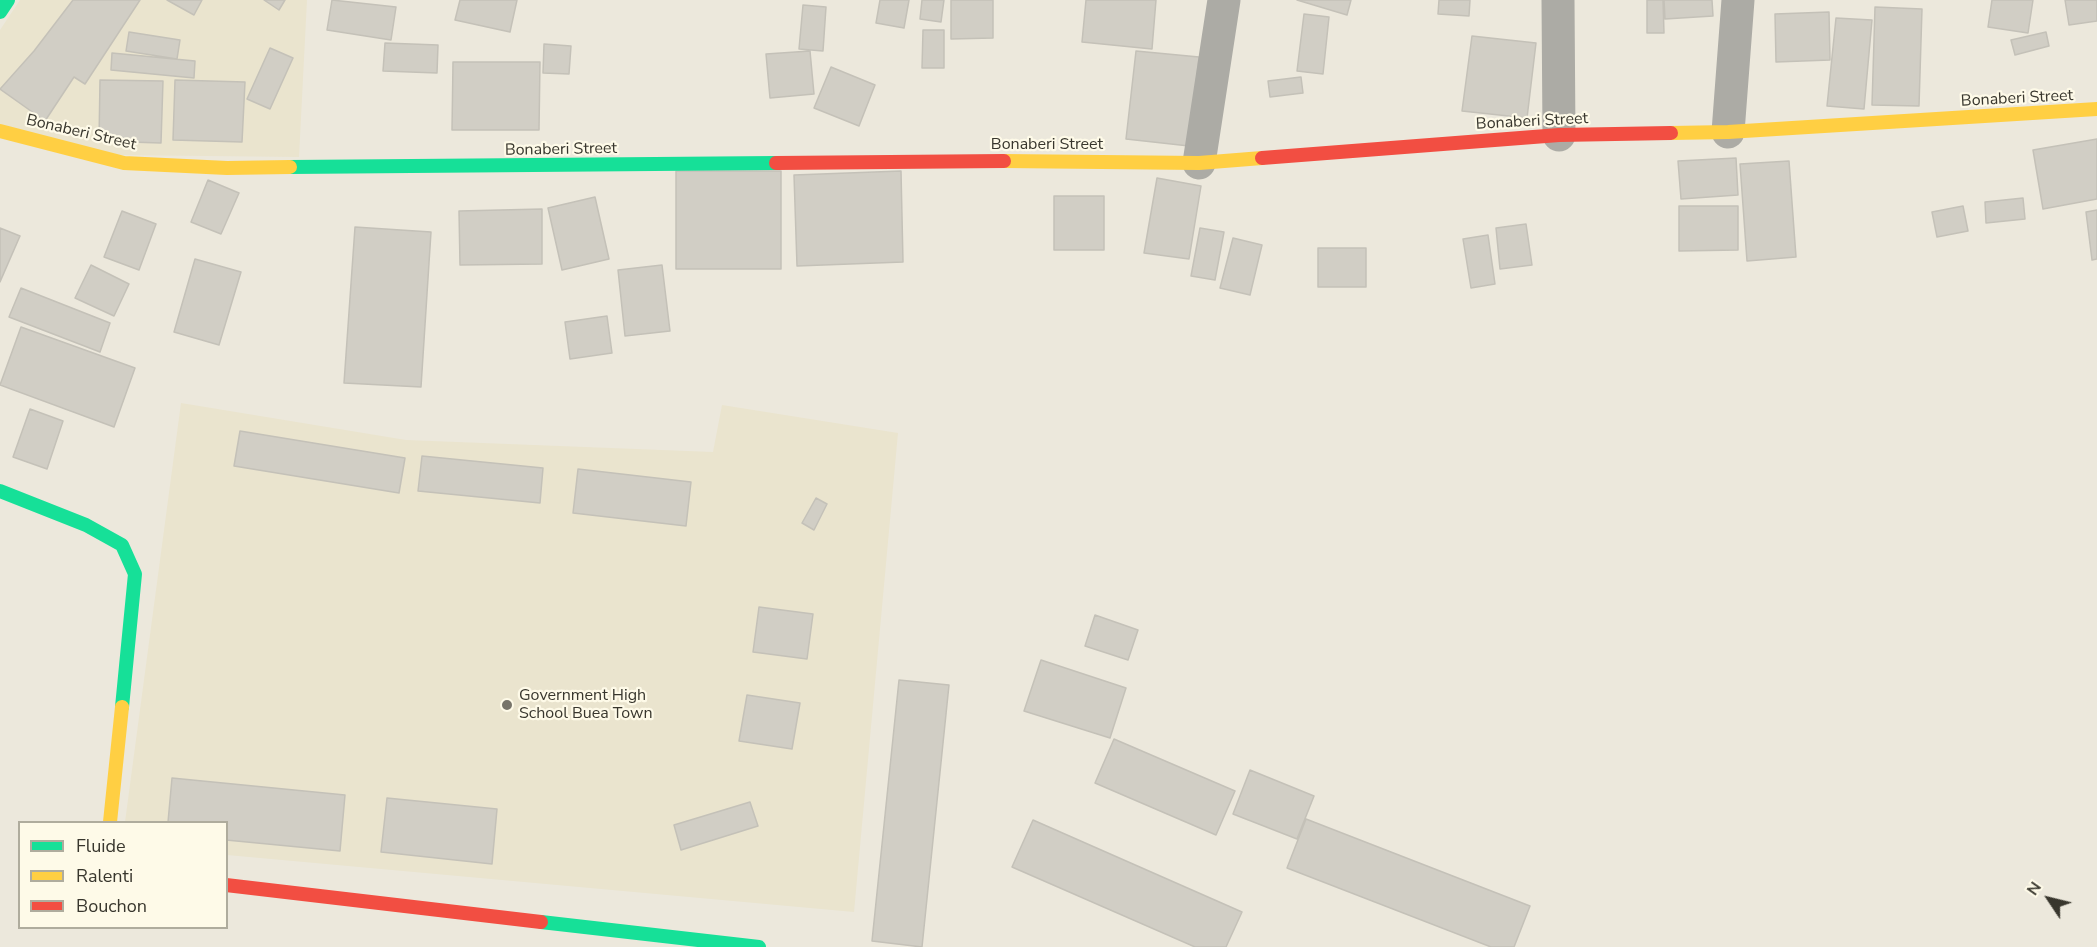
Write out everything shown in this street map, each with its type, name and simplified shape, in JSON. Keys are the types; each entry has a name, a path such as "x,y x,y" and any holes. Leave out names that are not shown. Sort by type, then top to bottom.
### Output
{"street":[{"path":"0,12 8,0"},
{"path":"1199,163 1224,0"},
{"path":"1558,0 1559,135"},
{"path":"1728,132 1738,0"},
{"name":"Bonaberi Street","path":"0,131 124,163 227,168 1042,161 1199,163 1559,135 1728,132 2080,112 2097,109"},
{"path":"0,491 86,525 122,545 135,574 110,821"},
{"path":"228,885 759,947"}],"shaded area":[{"path":"20,0 307,0 299,157 113,155 0,125 0,30"},
{"name":"Government High School Buea Town","path":"181,403 406,440 713,452 722,405 898,433 854,912 228,855 228,821 125,821"}],"building":[{"path":"73,0 140,0 85,84 74,77 45,121 0,89 34,51"},
{"path":"167,0 202,0 194,15"},
{"path":"264,0 285,0 279,10"},
{"path":"332,0 396,7 391,40 327,30"},
{"path":"460,0 517,0 510,32 455,20"},
{"path":"880,0 909,0 904,28 876,23"},
{"path":"922,0 944,0 941,22 920,19"},
{"path":"951,0 993,0 993,38 951,39"},
{"path":"1086,0 1156,0 1152,49 1082,42"},
{"path":"1297,0 1351,0 1347,15"},
{"path":"1439,0 1470,0 1469,16 1438,14"},
{"path":"1647,0 1663,0 1664,33 1647,33"},
{"path":"1664,0 1712,0 1713,16 1665,19"},
{"path":"1992,0 2033,0 2028,33 1988,27"},
{"path":"2065,0 2097,0 2097,21 2069,25"},
{"path":"803,5 826,7 823,51 799,49"},
{"path":"1875,7 1922,9 1919,106 1872,105"},
{"path":"1829,12 1830,60 1776,62 1775,14"},
{"path":"1304,14 1329,17 1323,74 1297,71"},
{"path":"1836,18 1872,20 1864,109 1827,106"},
{"path":"923,30 944,30 944,68 922,68"},
{"path":"129,32 180,40 177,59 126,51"},
{"path":"2046,32 2049,46 2015,55 2011,40"},
{"path":"1472,36 1536,43 1527,118 1462,111"},
{"path":"385,43 438,45 437,73 383,71"},
{"path":"544,44 571,46 569,74 543,73"},
{"path":"270,48 293,58 270,109 247,99"},
{"path":"810,51 814,94 770,98 766,54"},
{"path":"1136,51 1199,57 1189,146 1126,139"},
{"path":"112,53 195,61 194,78 111,70"},
{"path":"453,62 540,62 539,130 452,130"},
{"path":"831,67 875,85 859,126 814,108"},
{"path":"1301,77 1303,93 1270,97 1268,81"},
{"path":"100,80 163,81 161,143 99,141"},
{"path":"175,80 245,82 242,142 173,140"},
{"path":"2097,139 2097,199 2043,209 2033,150"},
{"path":"1736,158 1738,195 1681,199 1678,161"},
{"path":"1789,161 1796,257 1747,261 1740,164"},
{"path":"676,171 781,171 781,269 676,269"},
{"path":"901,171 903,262 797,266 794,175"},
{"path":"1157,178 1201,186 1189,259 1144,253"},
{"path":"208,180 239,193 221,234 191,222"},
{"path":"1054,196 1104,196 1104,250 1054,250"},
{"path":"595,197 609,259 562,270 548,208"},
{"path":"2023,198 2025,219 1986,223 1985,202"},
{"path":"1679,206 1738,206 1738,250 1679,251"},
{"path":"1963,206 1968,231 1937,237 1932,212"},
{"path":"542,209 542,264 460,265 459,211"},
{"path":"2097,210 2097,259 2092,260 2086,212"},
{"path":"122,211 156,224 139,270 104,257"},
{"path":"1526,224 1532,265 1500,269 1496,228"},
{"path":"355,227 431,232 421,387 344,383"},
{"path":"0,228 20,236 0,282"},
{"path":"1200,228 1224,232 1215,280 1191,276"},
{"path":"1488,235 1495,284 1471,288 1463,239"},
{"path":"1233,238 1262,245 1250,295 1220,288"},
{"path":"1318,248 1366,248 1366,287 1318,287"},
{"path":"195,259 241,272 219,345 174,332"},
{"path":"91,265 129,284 114,316 75,298"},
{"path":"662,265 670,331 625,336 618,270"},
{"path":"21,288 110,323 100,352 9,317"},
{"path":"607,316 612,353 570,359 565,322"},
{"path":"21,327 135,368 114,427 0,385"},
{"path":"30,409 63,421 47,469 13,457"},
{"path":"240,431 405,458 399,493 234,466"},
{"path":"422,456 543,468 540,503 418,491"},
{"path":"578,469 691,482 686,526 573,513"},
{"path":"816,498 827,504 814,530 802,523"},
{"path":"759,607 813,614 807,659 753,652"},
{"path":"1095,615 1138,630 1128,660 1085,646"},
{"path":"1041,660 1126,688 1110,738 1024,711"},
{"path":"899,680 949,685 922,947 872,941"},
{"path":"747,695 800,703 792,749 739,741"},
{"path":"1114,739 1235,791 1216,835 1095,783"},
{"path":"1250,770 1314,796 1297,839 1233,814"},
{"path":"172,778 345,795 340,851 228,840 228,821 168,821"},
{"path":"387,798 497,809 492,864 381,852"},
{"path":"750,802 758,826 681,850 674,825"},
{"path":"1306,819 1530,906 1514,947 1491,947 1287,868"},
{"path":"1033,820 1242,912 1226,947 1195,947 1012,867"}],"traffic: fast":[{"path":"0,12 8,0"},
{"path":"290,167 776,163"},
{"path":"0,491 86,525 122,545 135,574 122,707"},
{"path":"541,922 759,947"}],"traffic: slow":[{"path":"1671,133 1728,132 2097,109"},
{"path":"0,131 124,163 227,168 290,167"},
{"path":"1004,161 1199,163 1262,158"},
{"path":"110,821 122,707"}],"traffic: jam":[{"path":"1262,158 1559,135 1671,133"},
{"path":"776,163 1004,161"},
{"path":"228,885 541,922"}],"place":[{"name":"Government High School Buea Town","path":"507,705"}]}
